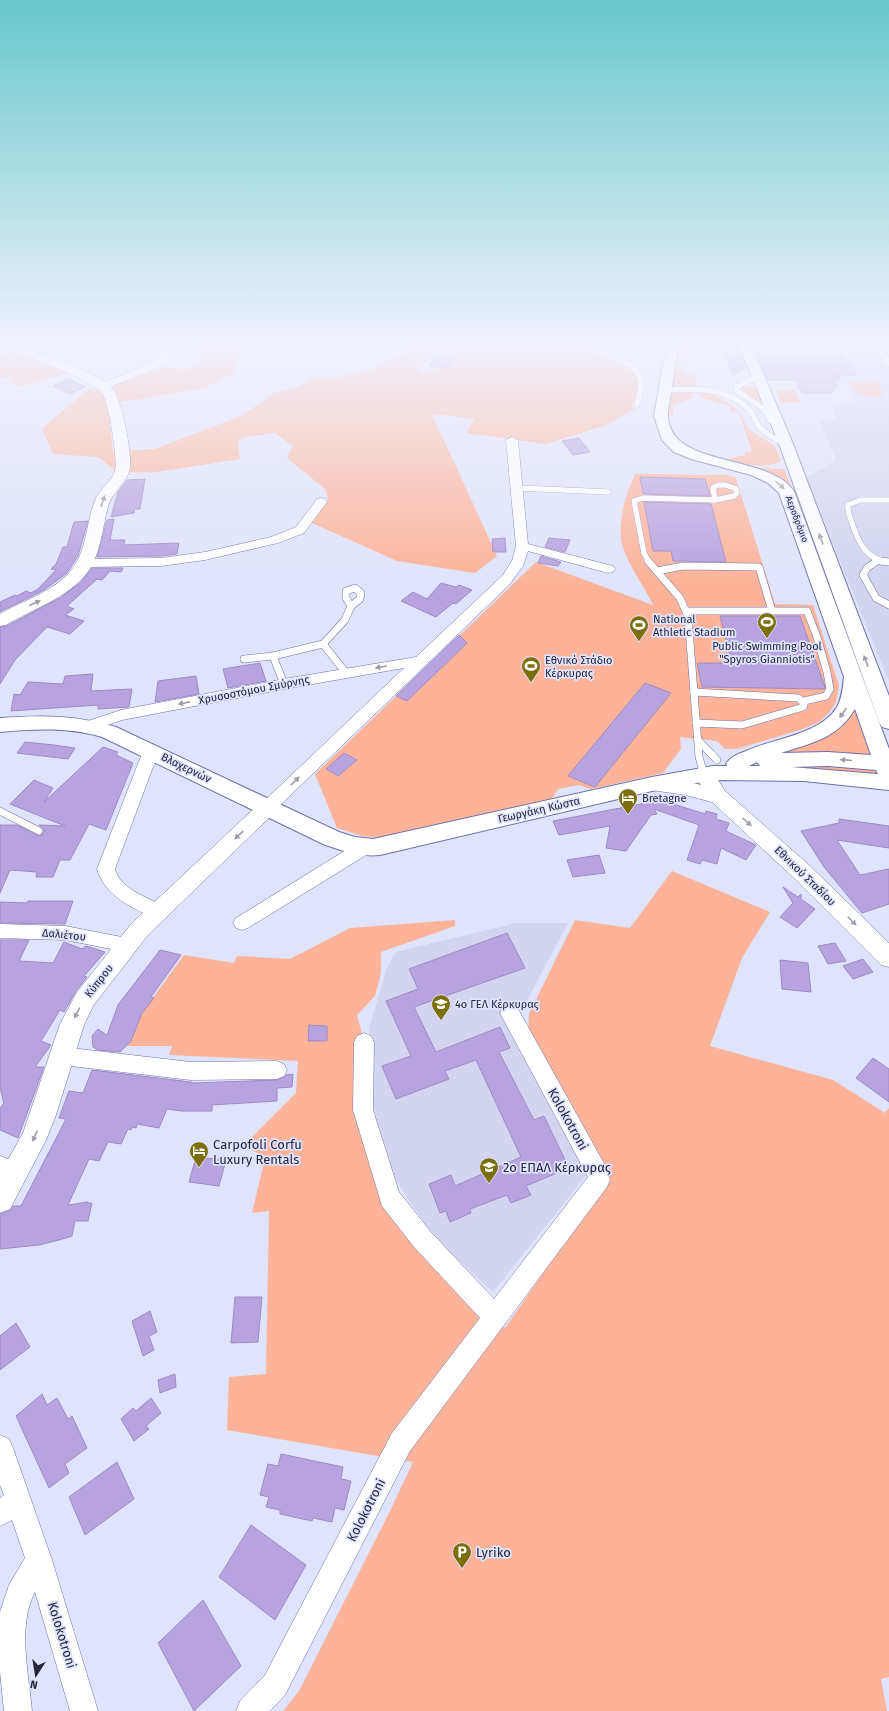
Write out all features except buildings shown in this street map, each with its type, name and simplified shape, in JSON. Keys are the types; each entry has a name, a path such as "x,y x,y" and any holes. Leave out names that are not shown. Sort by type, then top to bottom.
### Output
{"main road":[{"name":"Αεροδρόμιο","path":"662,422 667,436 674,445 692,454 762,474 782,486 786,491 821,563 884,703 889,722"},
{"name":"Αεροδρόμιο","path":"777,422 788,452 853,676 888,772"},
{"path":"731,465 781,467 786,465 788,452"},
{"path":"717,768 817,734 831,725 840,717 848,705 852,691 853,676"},
{"name":"Βλαχερνών","path":"0,725 48,722 90,726 118,736 151,751 267,808 337,840 365,847"},
{"name":"Γεωργάκη Κώστα","path":"365,847 387,845 717,768 804,774 888,772"}],"street":[{"path":"0,621 56,592 72,578 85,563 90,552 104,497 119,478 123,469 116,422"},
{"path":"267,808 510,576 519,564 522,546 518,488 512,440"},
{"path":"85,563 161,562 205,556 274,540 300,530 321,502"},
{"path":"522,546 608,569"},
{"name":"Χρυσοστόμου Σμύρνης","path":"90,726 121,715 284,684 420,661"},
{"path":"151,751 107,864 106,874 109,881 121,891 157,911"},
{"path":"652,784 678,787 718,796 717,768"},
{"name":"Εθνικού Σταδίου","path":"718,796 801,871 889,958"},
{"name":"Κύπρου","path":"0,1200 8,1169 42,1118 72,1024 80,1006 127,945 157,911 267,808"},
{"path":"242,923 365,847"},
{"name":"Δαλιέτου","path":"0,931 65,933 127,945"},
{"name":"Kolokotroni","path":"250,1711 275,1685 402,1442 599,1180 598,1174 510,1013"},
{"path":"364,1042 363,1110 390,1198 422,1239 495,1317"},
{"path":"62,1056 192,1071 277,1070"},
{"name":"Kolokotroni","path":"0,1448 9,1507 39,1560 84,1711"},
{"path":"18,1711 12,1631 16,1601 39,1560"}],"lane":[{"path":"757,422 788,452"},
{"path":"771,422 773,426 780,430"},
{"path":"518,488 609,492"},
{"path":"715,500 643,498 634,501 644,553 648,561 678,594 687,611 699,758 717,768"},
{"path":"889,500 852,502 848,505 847,510 863,550 870,558 889,562"},
{"path":"877,560 867,568 863,574 878,602 889,605"},
{"path":"657,571 683,566 759,567 772,611"},
{"path":"244,659 273,656 322,644 345,620 351,606"},
{"path":"687,611 808,612 824,662 830,688 829,694 826,696 804,701 798,698 694,692"},
{"path":"322,644 346,673"},
{"path":"273,656 284,684"},
{"path":"696,723 734,726 745,724 800,708 804,705 804,701"},
{"path":"697,739 717,768"},
{"path":"0,811 39,830"}],"shaded area":[{"path":"50,422 110,422 113,451 155,449 226,422 436,422 497,556 475,573 397,561 312,523 328,499 325,489 287,458 293,446 275,433 246,437 238,441 240,459 157,472 118,473 98,457 53,454 42,429"},
{"path":"472,422 612,422 604,426 546,444 466,433"},
{"path":"665,422 668,422 672,436 675,442 680,446 700,454 728,461 732,458 745,455 745,452 752,452 742,422 745,422 748,429 775,446 781,461 773,464 745,464 728,462 695,454 675,444 668,433"},
{"path":"821,422 889,422 889,681 806,478 836,460"},
{"path":"751,468 784,469 811,535 807,535 785,487"},
{"name":"National Athletic Stadium","path":"635,474 728,475 736,478 775,604 813,605 839,686 836,702 829,713 819,722 803,729 737,749 725,749 717,741 680,737 681,749 663,773 591,789 579,785 558,789 552,799 378,838 362,836 337,828 315,774 536,562 653,605 632,568 622,544 621,527 623,508 628,490"},
{"path":"855,705 874,757 825,753 784,752 824,738 838,730 849,718"},
{"path":"791,764 873,768 881,774 755,770"},
{"path":"672,871 770,912 742,958 710,1046 833,1080 885,1113 889,1108 889,1677 881,1679 887,1711 283,1711 299,1691 390,1511 413,1462 227,1430 229,1377 266,1374 269,1211 252,1213 265,1158 244,1145 296,1093 298,1061 169,1055 172,1046 127,1046 142,1013 184,955 234,963 237,956 290,959 350,928 455,920 455,926 381,952 381,973 375,996 357,1015 364,1042 363,1110 390,1198 480,1306 505,1328 608,1179 528,1040 529,1014 575,920 630,928"},
{"path":"516,923 568,923 522,1010 507,1014 589,1172 493,1292 437,1241 406,1196 386,1162 373,1106 369,1028 388,965 396,952"}],"place":[{"name":"Public Swimming Pool \"Spyros Gianniotis\"","path":"767,639"},
{"name":"National Athletic Stadium","path":"639,642"},
{"name":"Εθνικό Στάδιο Κέρκυρας","path":"531,683"},
{"name":"Bretagne","path":"628,815"},
{"name":"4ο ΓΕΛ Κέρκυρας","path":"441,1021"},
{"name":"Carpofoli Corfu Luxury Rentals","path":"199,1168"},
{"name":"2ο ΕΠΑΛ Κέρκυρας","path":"489,1184"},
{"name":"Lyriko","path":"462,1569"}]}
